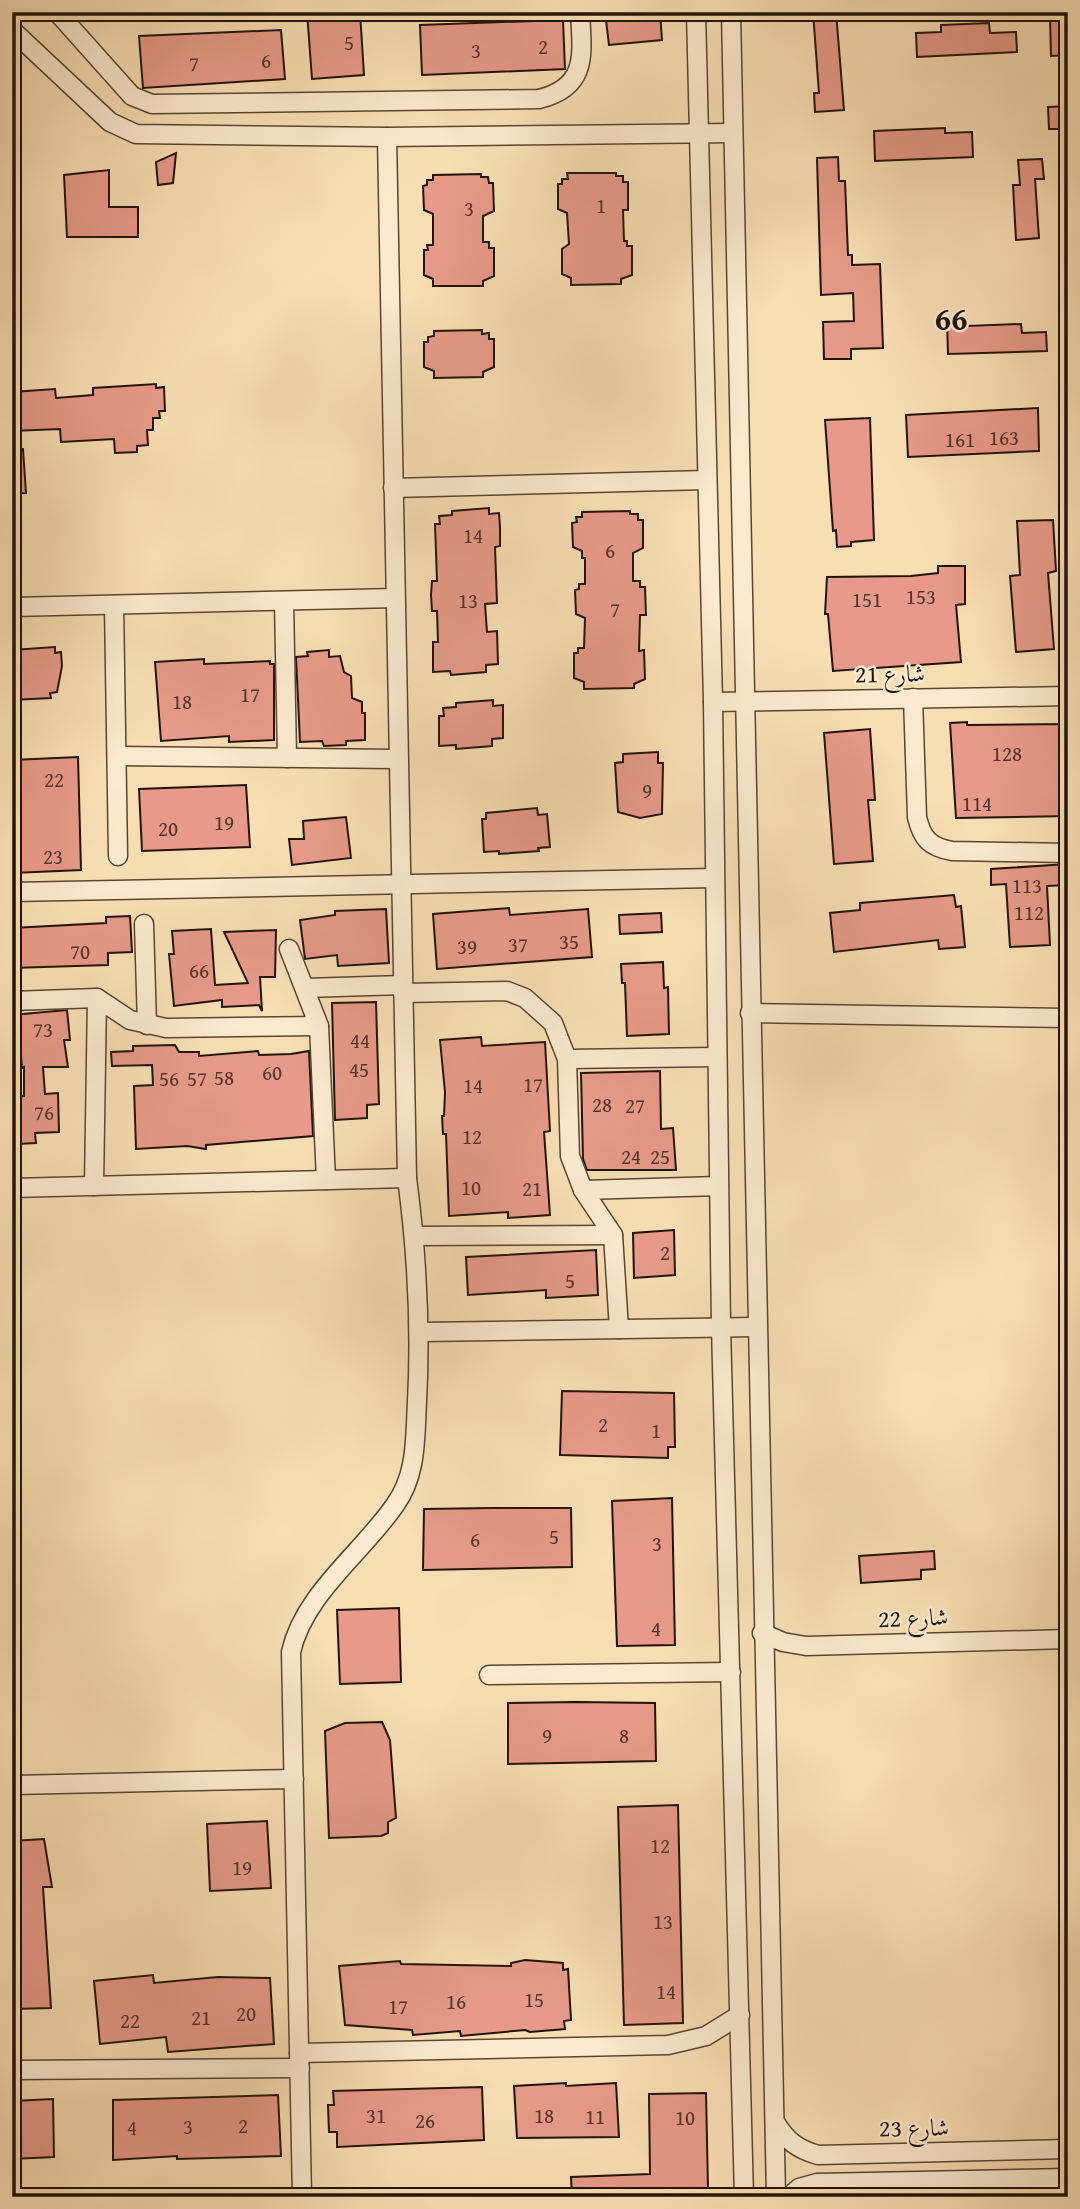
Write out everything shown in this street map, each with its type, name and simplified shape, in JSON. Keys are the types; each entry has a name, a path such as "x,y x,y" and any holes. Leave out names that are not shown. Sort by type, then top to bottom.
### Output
{"street":[{"path":"57,12 132,96 152,104 540,99 554,96 568,87 577,75 582,60 580,12"},
{"path":"696,12 713,702 721,1327 744,2197"},
{"path":"731,12 762,1633 776,2197"},
{"path":"12,30 110,122 136,134 387,137 733,133"},
{"path":"302,2197 291,1652 302,1620 395,1506 409,1480 414,1455 421,1332 415,1236 407,1178 387,137"},
{"path":"393,488 707,480"},
{"path":"12,607 395,598"},
{"path":"284,601 287,758"},
{"path":"114,605 118,856"},
{"name":"شارع 21","path":"713,702 1068,696"},
{"path":"913,698 917,817 921,835 934,848 952,851 1068,853"},
{"path":"117,756 398,759"},
{"path":"12,892 714,878"},
{"path":"144,924 147,1025"},
{"path":"289,949 319,1026 326,1180"},
{"path":"305,988 507,991 525,998 553,1023 567,1059 570,1156 583,1190 613,1235 619,1329"},
{"path":"94,1186 97,998"},
{"path":"12,1001 97,998 130,1020 166,1028 319,1026"},
{"path":"750,1013 1068,1018"},
{"path":"567,1059 717,1057"},
{"path":"12,1188 407,1178"},
{"path":"583,1190 719,1186"},
{"path":"415,1236 613,1235"},
{"path":"421,1332 756,1327"},
{"name":"شارع 22","path":"762,1633 783,1642 806,1646 1068,1639"},
{"path":"489,1675 731,1672"},
{"path":"733,1779 766,1778"},
{"path":"12,1784 294,1779"},
{"path":"12,2070 668,2045 706,2036 740,2015"},
{"name":"شارع 23","path":"775,2122 785,2138 800,2150 818,2155 1068,2149"},
{"path":"789,2197 799,2188 817,2183 1068,2179"}],"building":[{"path":"307,12 360,12 364,75 312,79"},
{"path":"605,12 660,12 662,40 609,45"},
{"path":"813,12 836,12 844,110 815,112 814,93 819,93"},
{"path":"1050,16 1068,16 1068,55 1051,56"},
{"path":"563,20 565,69 422,75 420,25"},
{"path":"989,23 990,33 1016,32 1017,52 917,57 916,33 941,32 941,25"},
{"path":"281,30 285,79 143,88 139,36"},
{"path":"1068,106 1068,129 1049,129 1048,107"},
{"path":"945,128 945,133 972,132 973,157 875,161 874,131"},
{"path":"176,153 173,183 158,185 156,162"},
{"path":"838,157 839,181 845,181 848,255 852,255 852,265 880,264 883,348 851,349 851,359 824,359 823,322 854,321 853,293 821,295 817,158"},
{"path":"1042,159 1044,179 1035,179 1039,238 1016,240 1013,185 1020,185 1018,160"},
{"path":"109,170 109,207 138,207 138,237 67,237 64,175"},
{"path":"567,173 616,173 616,176 623,176 623,182 628,182 628,210 623,210 624,241 627,241 627,246 632,246 632,275 621,279 621,284 571,285 571,278 562,274 562,249 569,244 567,213 558,209 558,184 562,184 562,179 568,179"},
{"path":"481,174 481,177 488,177 489,183 493,183 494,211 483,216 483,242 489,242 489,248 494,248 494,276 483,281 483,286 433,286 433,279 424,275 424,250 428,250 427,245 433,245 433,214 424,210 423,186 427,185 427,180 433,180 433,175"},
{"path":"967,319 967,326 1021,324 1022,333 1046,332 1047,351 948,354 947,320"},
{"path":"482,330 482,334 489,333 489,339 494,339 494,367 483,372 483,377 434,378 434,371 424,367 424,342 428,342 428,337 434,336 434,331"},
{"path":"156,384 156,388 164,387 165,411 159,411 160,418 153,418 153,430 147,430 148,445 137,446 137,452 115,453 114,439 61,442 60,429 12,431 12,392 55,389 56,398 93,395 93,388"},
{"path":"1038,408 1039,451 908,457 906,415"},
{"path":"870,418 874,540 851,542 851,546 837,547 836,530 833,531 825,420"},
{"path":"23,449 26,493 12,494 12,450"},
{"path":"489,508 489,514 499,513 500,527 500,546 495,547 497,603 485,604 487,632 497,631 498,664 486,665 486,672 451,675 450,671 433,672 433,642 438,642 437,611 432,611 431,595 432,581 437,581 435,524 440,524 439,516 452,515 452,511"},
{"path":"630,511 630,514 638,514 638,520 643,520 643,548 633,553 633,581 640,581 640,587 645,587 646,615 640,615 639,651 644,650 645,679 634,684 634,688 584,689 584,682 574,678 574,653 578,653 578,648 584,648 585,618 576,614 575,590 579,589 579,584 585,584 585,558 582,558 582,551 573,547 572,523 577,522 576,517 582,517 582,512"},
{"path":"1053,520 1056,571 1048,573 1054,649 1016,652 1010,576 1020,575 1017,521"},
{"path":"938,566 965,566 965,604 956,605 961,662 833,671 828,614 825,614 827,577 911,576 938,573"},
{"path":"55,647 55,653 61,652 62,666 57,692 50,693 51,698 12,700 12,650"},
{"path":"329,650 329,657 340,656 344,672 351,676 352,698 362,702 362,713 365,713 365,740 346,741 346,745 324,746 322,741 300,742 296,657 308,656 307,652"},
{"path":"204,659 204,664 270,661 270,664 274,664 274,740 229,742 229,736 161,741 155,662"},
{"path":"493,700 493,706 503,705 503,738 492,739 492,746 456,749 456,745 439,746 439,716 444,716 443,708 456,707 456,703"},
{"path":"967,722 967,725 1068,724 1068,816 956,818 950,723"},
{"path":"870,729 875,800 868,800 873,861 834,864 824,733"},
{"path":"658,752 658,763 663,763 662,814 640,818 618,812 615,763 623,762 623,754"},
{"path":"78,757 81,870 13,873 12,760"},
{"path":"246,785 250,847 142,851 139,789"},
{"path":"537,808 538,815 547,814 550,847 538,848 539,851 499,854 499,851 484,852 482,819 486,819 486,813"},
{"path":"346,817 351,858 292,865 289,839 304,839 303,821"},
{"path":"1068,864 1068,885 1047,886 1050,945 1010,947 1006,884 991,885 991,869"},
{"path":"954,895 956,907 961,906 965,947 939,949 938,940 834,952 830,913 860,910 860,903"},
{"path":"509,908 510,915 588,909 592,957 437,969 433,914"},
{"path":"386,909 389,963 338,966 337,955 305,959 300,920 335,915 335,911"},
{"path":"661,913 662,932 620,934 619,915"},
{"path":"130,916 132,952 108,953 108,965 12,968 12,928 106,923 106,917"},
{"path":"211,929 215,985 248,983 224,932 276,930 275,977 260,977 262,1011 259,1005 222,1007 222,1000 174,1006 169,954 174,954 172,931"},
{"path":"663,962 664,988 668,987 669,1034 627,1036 625,983 622,983 621,964"},
{"path":"376,1002 379,1104 367,1105 367,1118 335,1120 332,1003"},
{"path":"67,1010 70,1040 64,1040 68,1067 43,1067 45,1094 58,1093 59,1132 35,1133 36,1143 17,1144 13,1097 24,1096 24,1067 22,1068 20,1043 16,1043 12,1029 12,1015"},
{"path":"481,1037 482,1046 545,1042 550,1131 544,1132 550,1215 508,1218 508,1212 449,1216 446,1134 443,1134 442,1116 445,1092 440,1040"},
{"path":"175,1045 179,1052 199,1052 199,1056 258,1051 259,1055 309,1051 313,1136 206,1145 206,1149 187,1146 136,1149 134,1086 153,1085 152,1065 112,1066 111,1052 133,1051 133,1046"},
{"path":"660,1071 661,1129 673,1128 676,1170 587,1170 583,1159 581,1073"},
{"path":"674,1230 675,1275 634,1278 633,1233"},
{"path":"596,1250 598,1295 546,1298 546,1290 468,1295 466,1257"},
{"path":"562,1391 674,1393 675,1447 668,1447 668,1458 560,1455"},
{"path":"672,1498 675,1645 617,1646 612,1501"},
{"path":"571,1508 572,1567 423,1570 424,1509"},
{"path":"934,1551 935,1569 921,1570 921,1579 861,1583 859,1556"},
{"path":"399,1608 401,1682 340,1684 337,1610"},
{"path":"508,1703 655,1703 656,1761 508,1764"},
{"path":"382,1722 390,1740 396,1818 388,1822 388,1833 381,1836 329,1838 325,1731 345,1723"},
{"path":"678,1805 683,2023 624,2025 618,1807"},
{"path":"267,1821 271,1888 210,1891 207,1824"},
{"path":"44,1839 52,1887 43,1887 51,2008 12,2009 12,1841"},
{"path":"525,1960 563,1963 563,1970 568,1969 571,2020 564,2021 565,2029 461,2036 460,2031 413,2035 412,2030 345,2025 339,1966 400,1961 401,1964 511,1966 511,1963"},
{"path":"153,1975 154,1983 218,1977 270,1978 274,2044 168,2052 166,2037 100,2044 94,1981"},
{"path":"566,2083 566,2086 616,2083 619,2137 517,2138 514,2086"},
{"path":"482,2087 484,2140 337,2147 337,2132 329,2132 328,2105 334,2105 333,2091"},
{"path":"706,2093 708,2188 693,2189 693,2197 665,2197 665,2190 625,2191 626,2197 572,2197 571,2177 650,2174 649,2094"},
{"path":"278,2095 281,2156 177,2159 177,2156 113,2160 113,2100"},
{"path":"53,2099 54,2157 12,2159 12,2101"}],"district":[{"name":"66","path":"951,319"}]}
